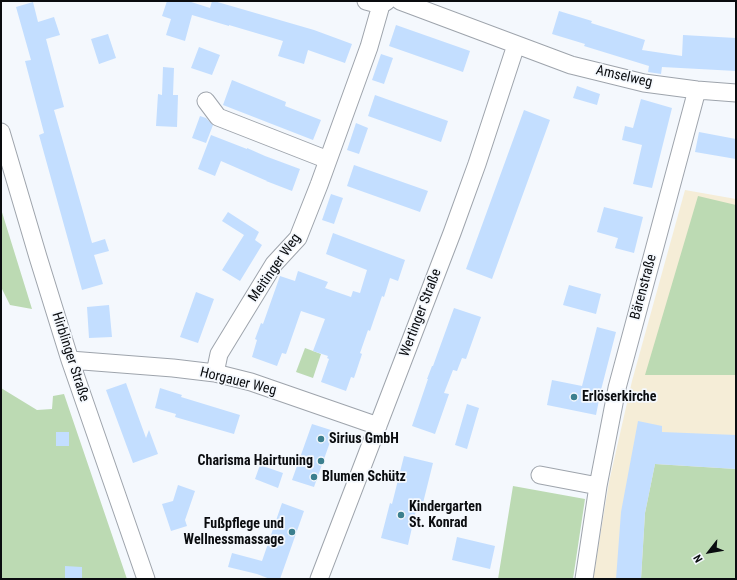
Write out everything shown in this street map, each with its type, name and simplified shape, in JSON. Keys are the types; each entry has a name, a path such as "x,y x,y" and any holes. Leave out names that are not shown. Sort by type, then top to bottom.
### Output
{"street":[{"path":"400,1 516,44"},
{"name":"Meitinger Weg","path":"215,373 219,354 274,264 298,238 319,185 369,47 378,2"},
{"name":"Amselweg","path":"516,44 571,65 644,83 697,90 736,93"},
{"name":"Wertinger Straße","path":"319,579 452,233 477,164 516,44"},
{"name":"Bärenstraße","path":"584,579 598,486 617,388 697,90"},
{"path":"206,101 218,117 328,160"},
{"name":"Hirblinger Straße","path":"1,132 70,360 146,579"},
{"name":"Horgauer Weg","path":"70,360 173,368 215,373 251,382 378,426"},
{"path":"540,475 598,486"}],"shaded area":[{"path":"685,190 736,199 736,579 593,579 609,482 632,381"}],"green space":[{"path":"698,196 736,205 736,375 645,375"},
{"path":"1,209 32,309 10,305 1,287"},
{"path":"305,348 321,354 313,378 296,372"},
{"path":"1,388 37,410 52,409 53,396 64,394 127,579 1,579"},
{"path":"655,464 736,469 736,579 641,579 645,513"},
{"path":"513,486 585,499 573,579 498,579"}],"building":[{"path":"167,1 188,1 210,8 212,1 214,1 314,30 352,44 345,63 308,50 304,64 278,56 283,41 192,15 185,41 166,35 171,19 162,16"},
{"path":"33,2 38,22 54,17 60,35 46,39 64,107 54,110 92,243 105,239 109,251 94,255 103,284 82,290 39,135 44,133 25,61 31,60 16,7"},
{"path":"559,11 645,40 642,50 682,56 683,35 736,38 736,71 662,67 661,74 648,72 649,66 584,46 585,44 552,34"},
{"path":"396,25 470,51 463,72 389,46"},
{"path":"108,34 116,58 99,64 91,39"},
{"path":"199,47 220,55 212,75 191,68"},
{"path":"381,54 393,58 384,84 372,80"},
{"path":"163,67 174,68 173,95 178,95 177,127 156,126 158,94 162,95"},
{"path":"232,80 286,102 285,106 321,120 313,140 223,105"},
{"path":"577,86 600,94 597,105 573,98"},
{"path":"375,95 448,121 441,142 368,116"},
{"path":"641,99 672,108 652,188 633,184 642,145 622,140 625,126 633,128"},
{"path":"524,110 550,120 492,279 466,269"},
{"path":"200,116 206,118 213,125 206,143 192,138"},
{"path":"356,123 368,128 359,154 347,150"},
{"path":"699,132 736,139 736,159 695,152"},
{"path":"211,135 300,169 292,191 221,161 215,176 198,169"},
{"path":"354,165 428,191 420,212 347,186"},
{"path":"331,194 343,198 334,224 322,220"},
{"path":"604,207 643,217 634,253 615,248 618,238 597,232"},
{"path":"228,212 259,232 255,240 262,245 240,281 222,270 244,235 222,221"},
{"path":"333,233 405,260 398,281 390,278 370,331 368,330 360,353 362,354 354,378 351,377 346,391 321,382 329,359 327,358 328,356 313,351 325,319 301,311 286,354 282,353 277,366 252,357 257,340 255,339 261,323 263,324 280,276 295,281 298,271 328,282 325,288 351,297 353,291 360,293 367,270 326,254"},
{"path":"569,285 601,294 596,314 563,305"},
{"path":"196,292 214,299 198,343 180,337"},
{"path":"109,305 112,337 89,338 87,307"},
{"path":"454,308 481,317 466,359 462,358 457,371 453,370 444,393 449,394 435,434 412,426 427,379"},
{"path":"597,327 616,332 596,415 547,405 552,380 582,386"},
{"path":"126,383 146,438 149,430 158,454 133,463 106,390"},
{"path":"160,388 182,395 181,397 240,415 234,434 175,417 176,414 155,408"},
{"path":"467,404 479,408 467,449 455,445"},
{"path":"638,421 662,426 662,432 736,435 736,469 655,464 645,513 641,579 616,579 621,512"},
{"path":"312,424 334,431 314,487 292,480"},
{"path":"56,432 69,432 69,446 56,446"},
{"path":"404,456 433,463 421,511 416,510 408,545 381,538 390,503 392,504"},
{"path":"260,465 283,473 278,488 255,479"},
{"path":"178,485 195,491 185,520 187,526 171,531 162,504 173,501"},
{"path":"282,503 304,511 280,579 270,579 257,574 228,567 232,553 262,561"},
{"path":"457,537 495,546 490,569 452,560"},
{"path":"65,566 82,567 82,578 65,578"}],"place":[{"name":"Erlöserkirche","path":"574,397"},
{"name":"Sirius GmbH","path":"321,439"},
{"name":"Charisma Hairtuning","path":"321,461"},
{"name":"Blumen Schütz","path":"314,477"},
{"name":"Kindergarten St. Konrad","path":"401,515"},
{"name":"Fußpflege und Wellnessmassage","path":"292,532"}]}
